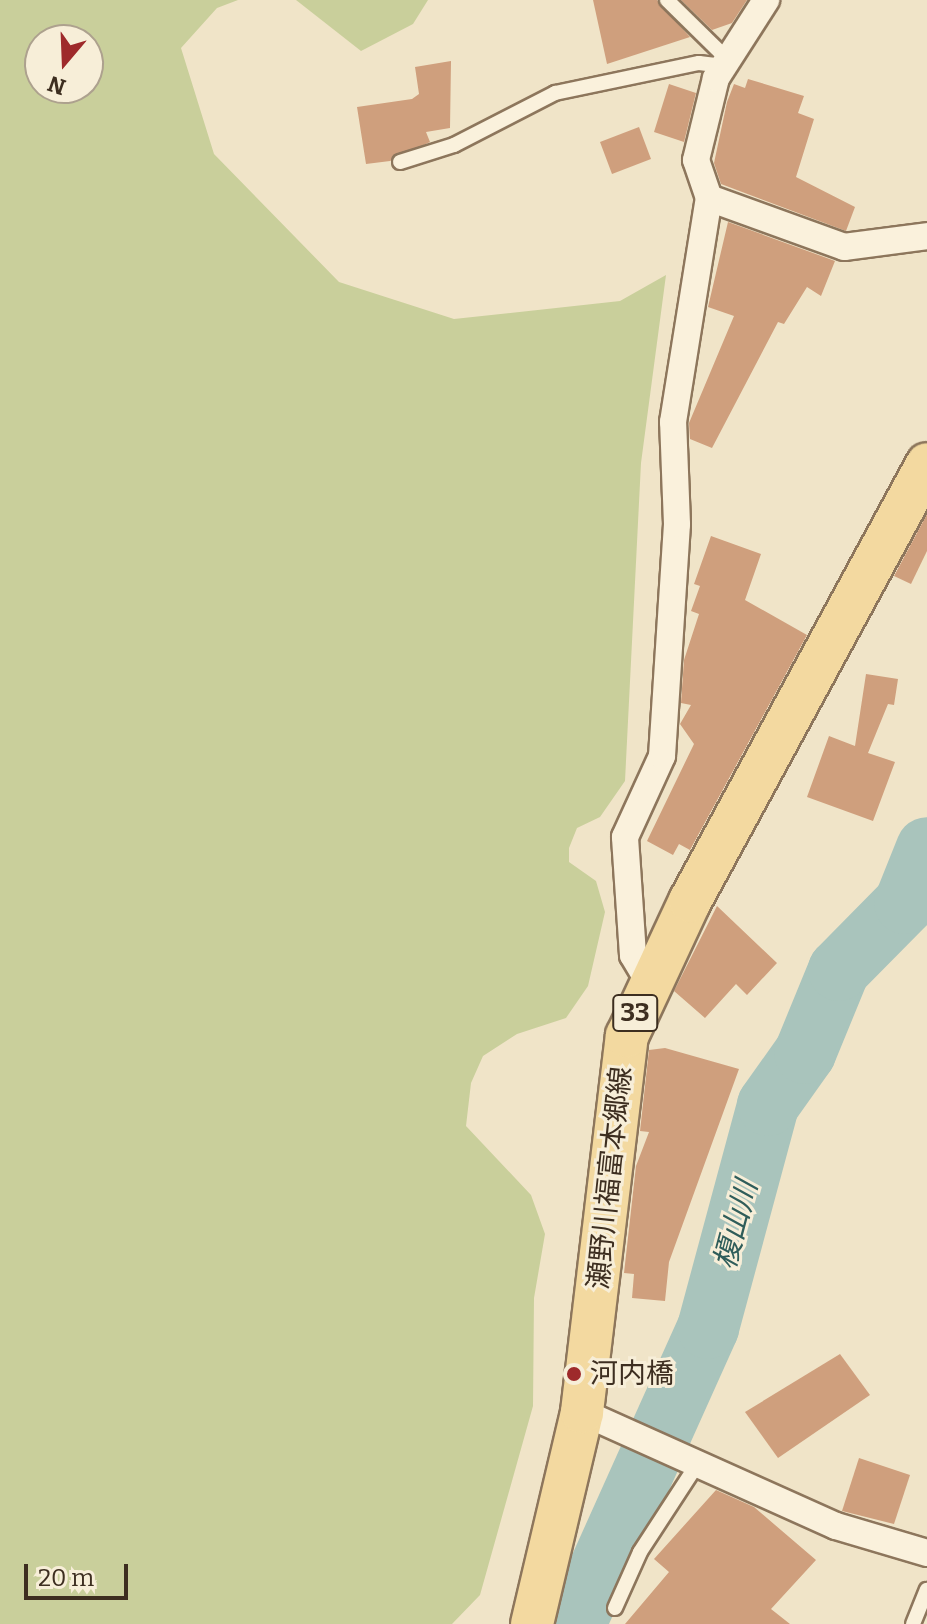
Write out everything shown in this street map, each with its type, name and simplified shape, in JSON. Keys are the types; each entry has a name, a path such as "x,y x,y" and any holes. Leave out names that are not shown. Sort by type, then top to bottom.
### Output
{"main road":[{"name":"瀬野川福富本郷線","path":"532,1624 582,1412 621,1057 649,982 927,464"}],"street":[{"path":"649,982 633,955 625,837 662,756 677,524 673,422 709,198 696,160 724,62 766,0"},
{"path":"709,198 844,247 927,236"},
{"path":"582,1412 693,1457 836,1526 925,1549"}],"lane":[{"path":"667,0 724,62"},
{"path":"400,162 454,145 555,93 699,63 724,62"},
{"path":"615,1608 640,1552 693,1457"},
{"path":"913,1624 927,1590"}],"green space":[{"path":"0,0 238,0 217,8 181,48 214,154 339,282 454,319 620,301 666,275 641,463 625,781 600,817 577,828 569,848 569,862 596,881 605,912 588,986 566,1018 517,1034 483,1056 471,1083 466,1126 531,1195 545,1234 534,1298 533,1406 480,1595 452,1624 0,1624"},
{"path":"296,0 428,0 413,24 361,51"}],"building":[{"path":"593,0 657,0 690,37 607,64"},
{"path":"681,0 747,0 732,23 712,30"},
{"path":"451,61 450,128 426,132 430,142 390,161 366,164 357,107 412,99 419,94 415,67"},
{"path":"748,79 804,96 798,113 814,119 796,177 855,207 846,231 721,184 714,163 727,102 734,84 745,88"},
{"path":"669,84 696,93 684,142 654,132"},
{"path":"639,127 651,159 612,174 600,142"},
{"path":"728,222 835,261 821,296 807,287 784,324 778,322 712,448 690,439 689,423 734,316 708,307"},
{"path":"927,514 927,551 911,584 894,576"},
{"path":"711,536 761,554 745,600 807,635 690,850 679,844 673,855 647,841 694,744 680,724 691,705 681,703 684,660 699,614 691,611 700,586 694,584"},
{"path":"866,674 898,679 894,705 888,704 868,753 895,762 873,821 807,797 829,736 855,746"},
{"path":"717,906 777,963 747,995 736,984 705,1018 674,991"},
{"path":"665,1048 739,1069 669,1262 665,1301 632,1298 634,1274 624,1273 636,1166 649,1132 640,1131 649,1050"},
{"path":"840,1354 870,1395 778,1458 745,1412"},
{"path":"859,1458 910,1475 894,1524 842,1511"},
{"path":"716,1490 754,1507 816,1560 771,1609 790,1624 625,1624 669,1572 654,1559"}],"waterway":[{"name":"榎山川","path":"575,1624 708,1328 768,1105 805,1053 839,970 905,903 927,848"}],"place":[{"name":"河内橋","path":"574,1374"}]}
